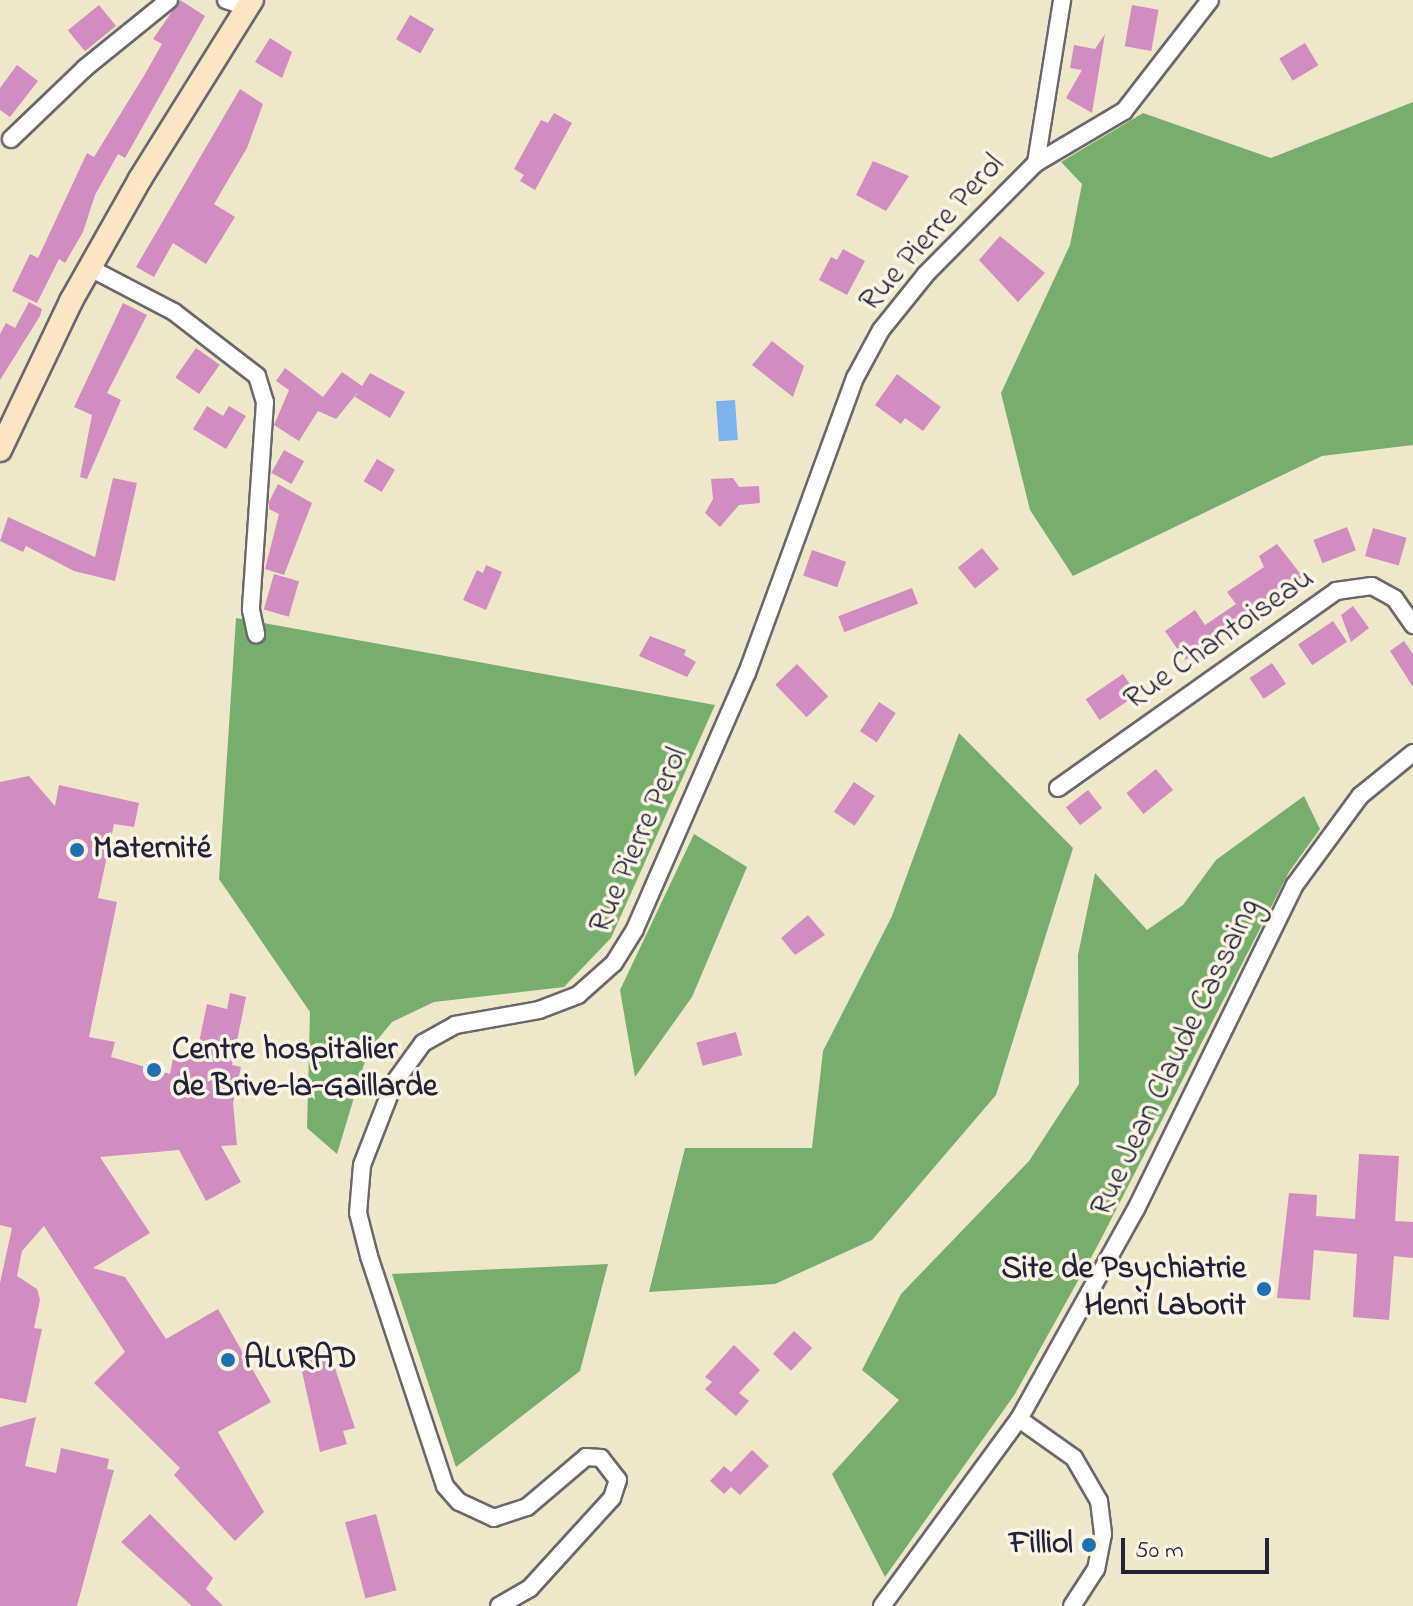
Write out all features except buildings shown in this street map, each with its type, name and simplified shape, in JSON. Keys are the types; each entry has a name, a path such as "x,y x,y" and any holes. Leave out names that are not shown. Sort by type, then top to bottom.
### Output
{"main road":[{"path":"0,450 90,268 250,4"}],"street":[{"path":"11,139 85,68 169,0"},
{"path":"226,0 250,4"},
{"name":"Rue Pierre Perol","path":"499,1606 530,1588 612,1498 618,1480 601,1458 586,1457 527,1507 494,1518 459,1502 445,1486 369,1256 358,1213 362,1165 394,1083 423,1043 455,1025 539,1010 578,995 614,963 635,929 747,673 855,378 881,330 926,274 1036,163 1062,0"},
{"path":"1036,163 1124,111 1210,0"},
{"path":"90,268 174,312 257,376 265,402 251,610 256,634"},
{"name":"Rue Chantoiseau","path":"1058,788 1336,591 1372,586 1395,599 1413,625"},
{"name":"Rue Jean Claude Cassaing","path":"882,1606 1019,1419 1136,1209 1294,886 1360,796 1413,753"},
{"path":"1019,1419 1074,1458 1099,1501 1103,1534 1096,1569 1072,1606"}],"green space":[{"path":"1413,102 1413,445 1322,456 1073,576 1030,510 1001,393 1070,245 1082,184 1061,162 1143,113 1271,158"},
{"path":"236,618 715,705 611,938 564,987 434,1002 392,1022 368,1051 337,1154 307,1128 310,1012 219,879"},
{"path":"959,733 1073,848 996,1095 872,1240 775,1284 649,1292 685,1148 812,1148 823,1051 892,916"},
{"path":"1304,796 1320,829 1289,872 1099,1243 1015,1394 885,1577 832,1474 899,1400 862,1370 901,1294 1029,1161 1079,1084 1078,955 1095,873 1147,930 1183,905 1216,860"},
{"path":"694,834 747,867 692,997 635,1077 620,990"},
{"path":"608,1264 580,1371 456,1467 392,1274"}],"water":[{"path":"735,400 738,440 719,441 716,401"}],"place":[{"name":"Maternité","path":"77,850"},
{"name":"Centre hospitalier de Brive-la-Gaillarde","path":"154,1070"},
{"name":"Site de Psychiatrie Henri Laborit","path":"1264,1289"},
{"name":"ALURAD","path":"228,1360"},
{"name":"Filliol","path":"1089,1545"}]}
